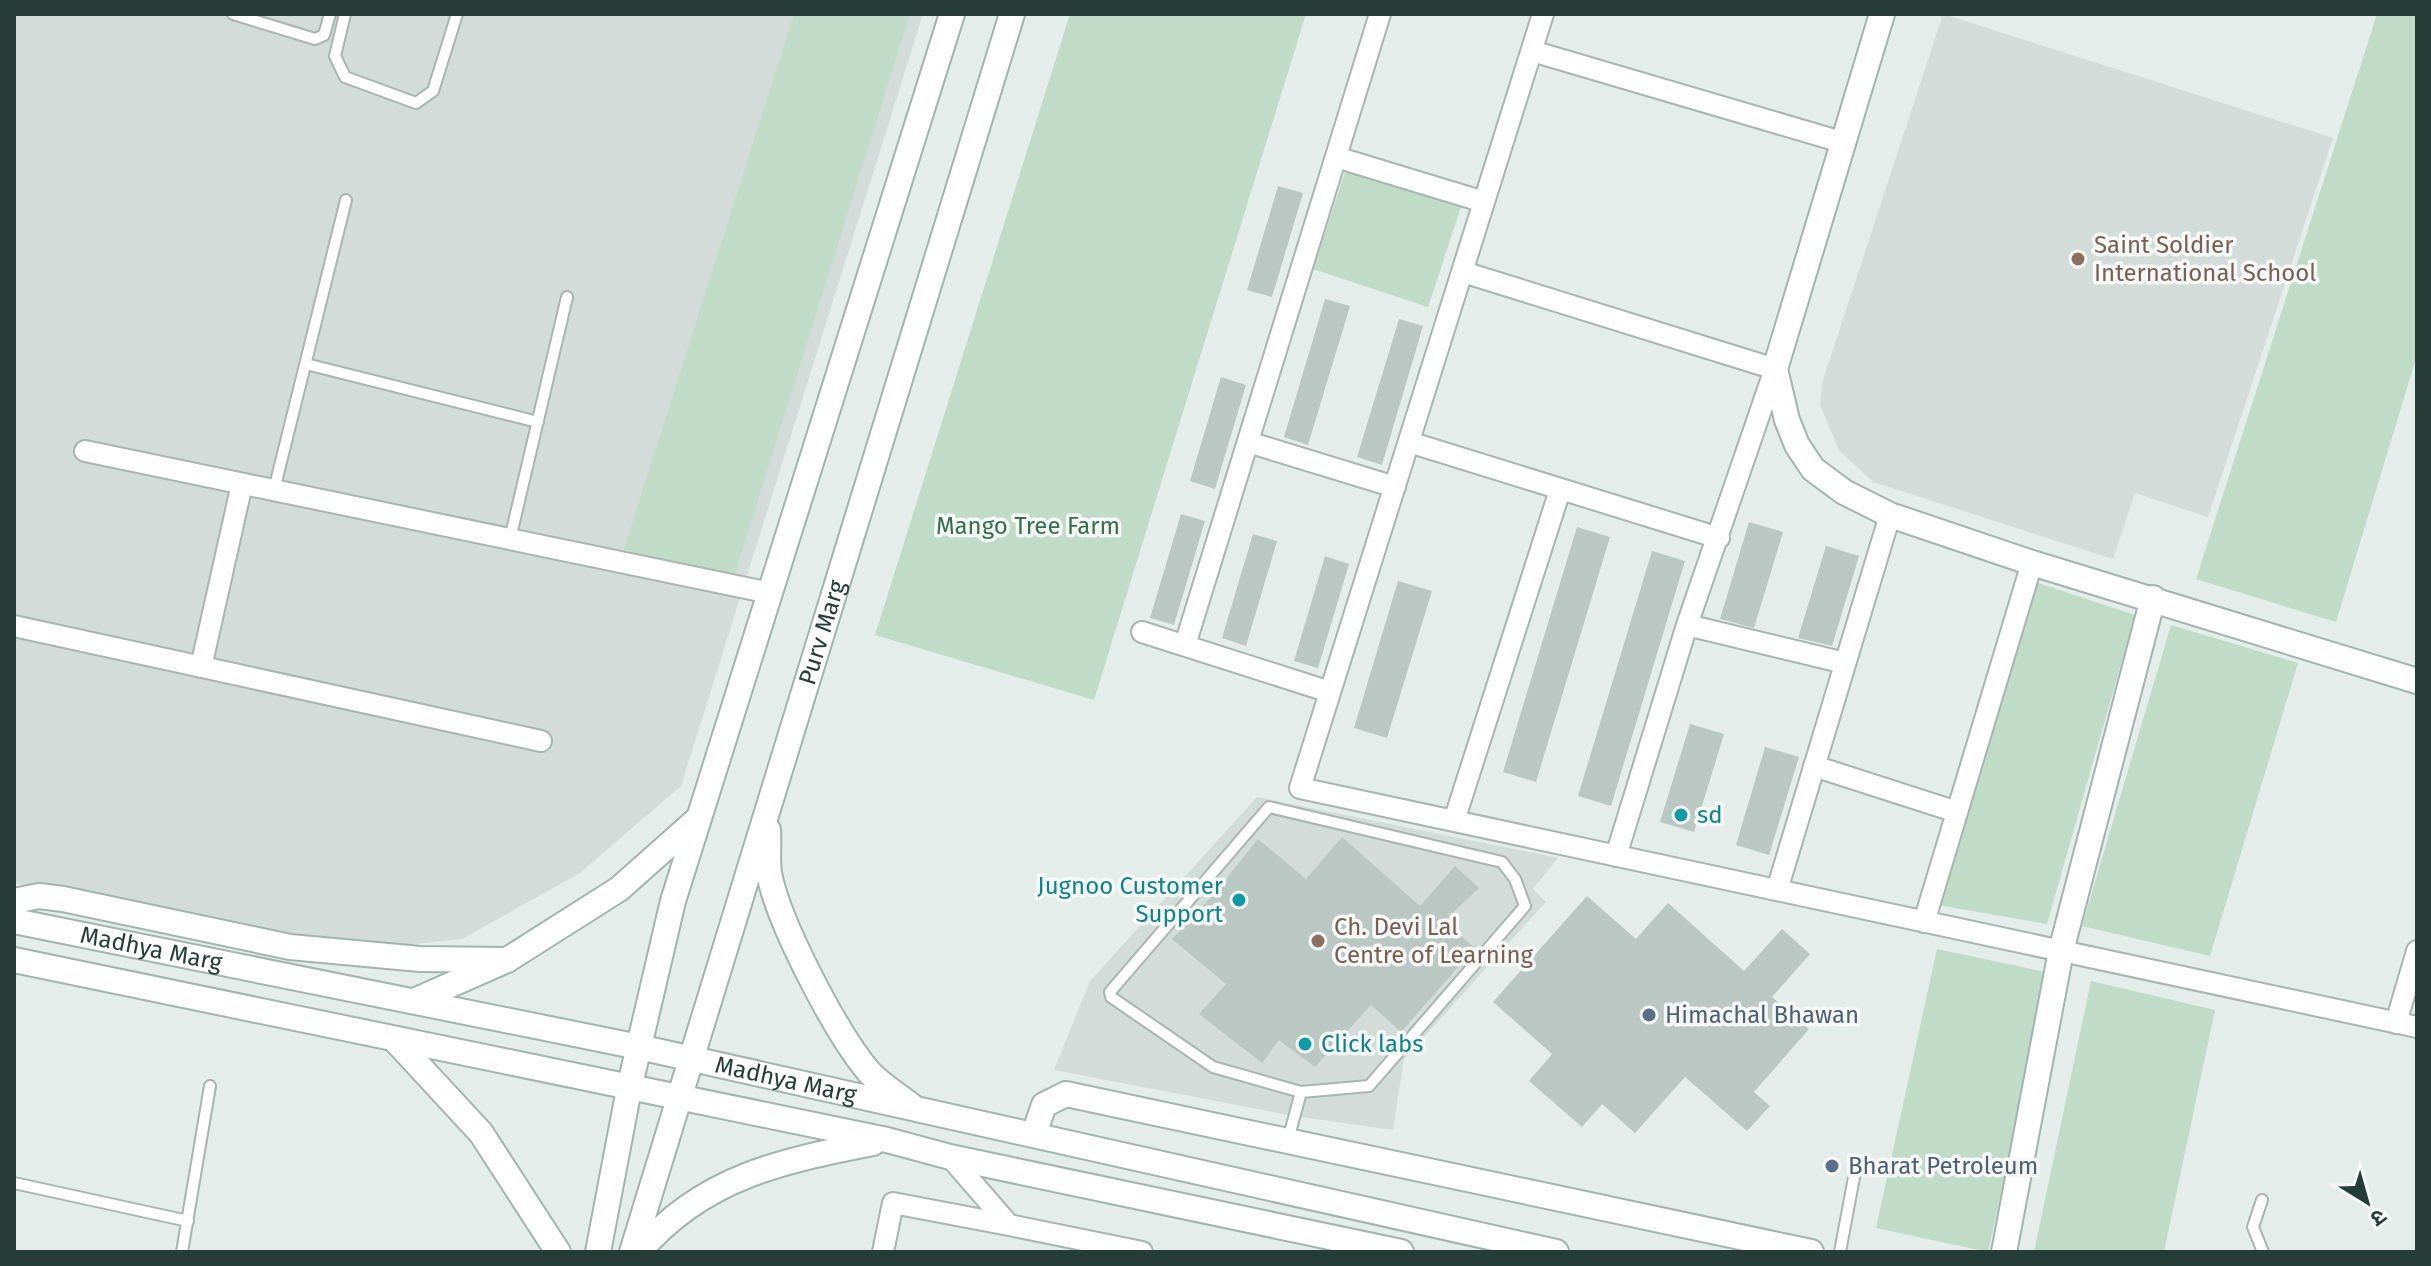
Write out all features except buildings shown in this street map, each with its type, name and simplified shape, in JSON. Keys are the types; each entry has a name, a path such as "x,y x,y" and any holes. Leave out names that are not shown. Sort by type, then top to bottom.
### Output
{"main road":[{"path":"598,1252 629,1089 673,901 952,14"},
{"name":"Purv Marg","path":"632,1252 1012,14"},
{"path":"1882,14 1775,369 1787,420 1797,445 1813,469 1844,492 1890,515 2032,563 2417,681"},
{"path":"2004,1252 2061,951 2153,598"},
{"path":"768,807 769,871 780,914 848,1043 871,1074 918,1111"},
{"path":"414,1001 507,960 619,889 700,818"},
{"path":"14,901 39,896 63,899 290,947 420,959 507,960"},
{"name":"Madhya Marg","path":"14,921 639,1047 1556,1252"},
{"name":"Madhya Marg","path":"14,960 679,1100 887,1140 950,1157 1401,1252"},
{"path":"395,1040 481,1133 558,1252"},
{"path":"1034,1134 1044,1105 1066,1094 1811,1252"},
{"path":"639,1252 690,1206 736,1177 808,1156 887,1140"}],"street":[{"path":"1185,645 1380,14"},
{"path":"1543,14 1300,788 2417,1027"},
{"path":"1532,51 1845,143"},
{"path":"1336,157 1484,202"},
{"path":"1463,272 1775,369 1687,625 1616,856"},
{"path":"1248,442 1395,487"},
{"path":"1409,442 1719,538"},
{"path":"85,451 770,593"},
{"path":"201,667 242,484"},
{"path":"1454,821 1560,490"},
{"path":"1777,890 1890,515"},
{"path":"1924,922 2032,563"},
{"path":"1687,625 1845,663"},
{"path":"14,626 541,741"},
{"path":"1142,632 1330,692"},
{"path":"1814,766 1957,812"},
{"path":"2396,1023 2417,951"},
{"path":"950,1157 1009,1225"},
{"path":"883,1252 893,1203 1142,1252"}],"lane":[{"path":"233,14 315,39 324,35 330,14"},
{"path":"345,14 335,56 345,77 416,103 433,91 457,14"},
{"path":"274,490 346,200"},
{"path":"510,539 567,297"},
{"path":"306,364 538,422"},
{"path":"1269,807 1502,862 1515,879 1525,906 1369,1086 1301,1092 1213,1067 1111,997 1110,992 1269,807"},
{"path":"182,1252 210,1086"},
{"path":"1288,1140 1301,1092"},
{"path":"1840,1252 1855,1172"},
{"path":"14,1183 188,1221"},
{"path":"2262,1200 2253,1227 2263,1252"}],"shaded area":[{"path":"14,14 923,14 681,786 580,873 462,939 350,951 14,883"},
{"name":"Saint Soldier International School","path":"1943,14 2333,138 2208,517 2135,493 2113,559 1873,482 1839,450 1820,405 1823,380"},
{"name":"Ch. Devi Lal Centre of Learning","path":"1257,797 1558,858 1533,889 1546,902 1404,1059 1393,1130 1294,1116 1054,1070 1090,981"}],"green space":[{"path":"794,14 910,14 733,580 624,549"},
{"name":"Mango Tree Farm","path":"1070,14 1306,14 1094,700 875,635"},
{"path":"2377,14 2417,14 2417,355 2336,622 2196,579"},
{"path":"1346,169 1461,207 1428,307 1313,269"},
{"path":"2038,583 2135,615 2047,924 1938,905"},
{"path":"2171,625 2298,663 2210,956 2082,926"},
{"path":"1937,949 2050,973 1988,1252 1876,1228"},
{"path":"2091,981 2215,1010 2164,1252 2034,1252"}],"place":[{"name":"Saint Soldier International School","path":"2078,259"},
{"name":"sd","path":"1681,815"},
{"name":"Jugnoo Customer Support","path":"1239,900"},
{"name":"Ch. Devi Lal Centre of Learning","path":"1318,941"},
{"name":"Himachal Bhawan","path":"1649,1015"},
{"name":"Click labs","path":"1305,1044"},
{"name":"Bharat Petroleum","path":"1832,1166"}]}
